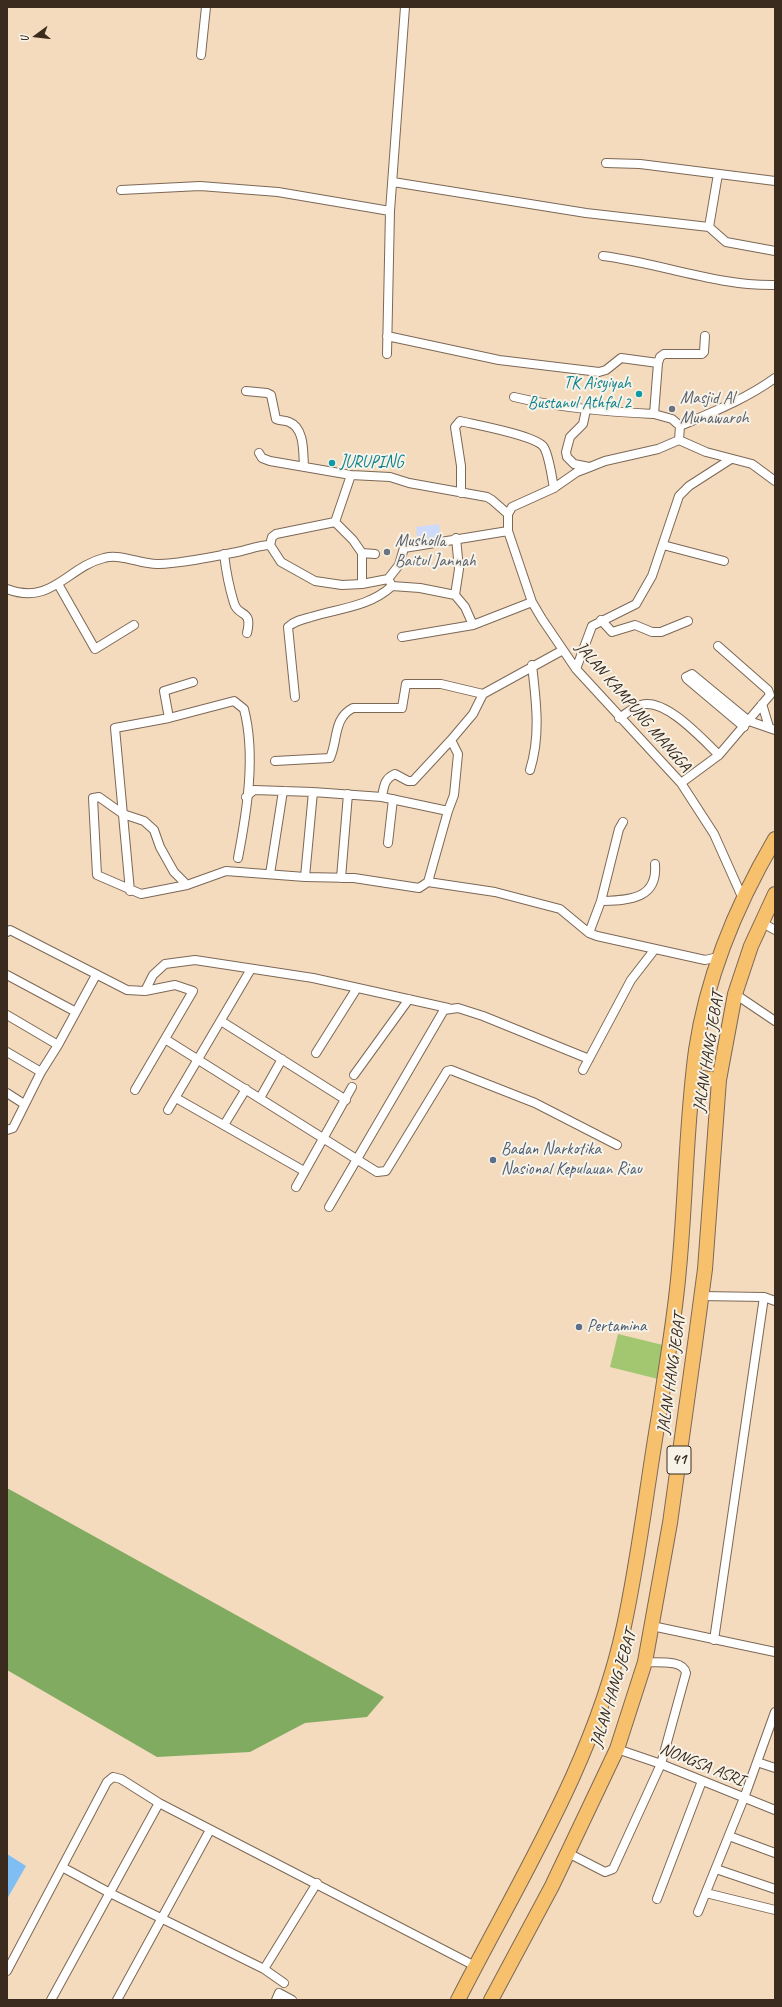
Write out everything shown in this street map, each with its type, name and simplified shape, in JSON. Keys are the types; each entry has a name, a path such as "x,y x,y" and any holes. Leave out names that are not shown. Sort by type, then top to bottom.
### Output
{"highway":[{"path":"458,2000 570,1786 599,1714 624,1627 671,1343 680,1268 687,1145 701,1021 718,957 743,899 775,839"},
{"name":"JALAN HANG JEBAT","path":"491,2000 568,1854 617,1749 645,1662 688,1400 701,1296 719,1080 735,994 761,922 775,894"},
{"path":"694,1077 719,1080"}],"street":[{"path":"201,55 206,7"},
{"path":"387,354 390,211 405,7"},
{"path":"606,163 640,164 775,180"},
{"path":"709,227 718,174"},
{"path":"393,182 564,209 709,227 726,242 775,251"},
{"path":"121,190 200,186 278,192 390,211"},
{"path":"602,256 634,260 691,275 775,285"},
{"path":"387,336 499,360 599,372 606,370 622,358 658,363"},
{"path":"654,414 658,363 660,357 664,354 702,354 704,352 705,336"},
{"path":"680,426 723,408 775,378"},
{"path":"246,391 267,393 271,395 276,419 289,422 297,428 302,440 304,467"},
{"path":"514,397 538,403 586,410 654,414 672,419 680,426"},
{"path":"586,410 582,424 570,437 566,452 567,457 574,464 590,467"},
{"path":"461,493 461,466 455,427 460,421 525,437 542,445 546,451 554,488"},
{"path":"679,440 680,426"},
{"path":"259,453 266,461 351,475 390,477 409,483 492,500 508,514 512,507 554,488 577,472 605,461 658,449 679,440 706,452 731,460 742,460 752,464 775,481"},
{"path":"576,669 590,629 601,620 636,604 652,576 681,492 731,460"},
{"path":"335,522 351,475"},
{"name":"JALAN KAMPUNG MANGGA","path":"508,514 508,531 532,602 542,619 576,669 619,718 681,783 714,834 743,899"},
{"path":"335,522 276,534 272,537 270,545 282,562 315,581 332,585 390,583 455,596 465,607 472,625"},
{"path":"335,522 353,540 362,553 362,584"},
{"path":"295,697 288,627 293,623 370,601 382,595 399,565 404,548 456,538 508,531"},
{"path":"455,596 459,570 456,538"},
{"path":"7,589 32,595 58,584 92,563 106,557 130,559 157,564 224,554 270,545"},
{"path":"663,545 724,561"},
{"path":"362,553 375,554"},
{"path":"224,554 227,577 234,605 238,611 245,613 247,617 247,634"},
{"path":"58,584 95,649 99,649 134,625"},
{"path":"402,637 472,625 532,602"},
{"path":"601,620 612,632 635,625 652,632 661,632 688,621"},
{"path":"681,783 719,755 770,695 768,690 718,646"},
{"path":"382,797 384,783 389,777 395,774 408,781 413,781 473,714 483,694 563,650"},
{"path":"530,770 537,735 532,666"},
{"path":"746,724 692,674 686,676 687,679 746,724 772,729"},
{"path":"169,718 164,691 193,682"},
{"path":"275,761 330,758 336,729 348,711 353,708 402,708 406,684 441,684 483,694"},
{"path":"130,891 114,729 169,718 234,701 244,709 248,728 250,760 238,858"},
{"path":"619,718 640,705 650,704 673,713 719,755"},
{"path":"762,704 772,729"},
{"path":"187,885 174,872 160,847 154,830 144,821 123,814 99,797 93,798 97,874 130,891 141,894 187,885 226,871 305,877 369,879 414,888 423,886 428,882 454,795 458,754 451,740"},
{"path":"246,797 254,790 283,790 348,794 382,797 448,811"},
{"path":"270,874 283,790"},
{"path":"305,877 313,792"},
{"path":"341,878 348,794"},
{"path":"388,842 393,799"},
{"path":"589,933 601,901 619,829 623,822"},
{"path":"601,901 636,898 652,883 656,874 655,864"},
{"path":"428,882 496,892 560,909 589,933 705,960 718,957"},
{"path":"761,922 775,930"},
{"path":"7,932 10,930 127,990 145,991 175,985 193,991 135,1090"},
{"path":"583,1070 631,980 655,949"},
{"path":"145,991 153,975 165,964 195,960 357,988 448,1008 458,1008 483,1016 589,1059"},
{"path":"168,1110 251,969"},
{"path":"7,975 76,1012"},
{"path":"8,1131 13,1128 41,1072 58,1045 96,975"},
{"path":"316,1053 357,988"},
{"path":"735,994 775,1021"},
{"path":"354,1075 409,999"},
{"path":"329,1207 444,1010 448,1008"},
{"path":"7,1015 58,1045"},
{"path":"221,1021 346,1100"},
{"path":"165,1039 377,1172 386,1170 436,1086 447,1071 451,1070 535,1103 617,1145"},
{"path":"7,1052 41,1072"},
{"path":"260,1098 282,1060"},
{"path":"296,1186 352,1087"},
{"path":"224,1125 246,1089"},
{"path":"7,1093 24,1104"},
{"path":"176,1098 304,1171"},
{"path":"701,1296 764,1298 775,1301"},
{"path":"714,1640 764,1298"},
{"path":"652,1626 775,1652"},
{"path":"568,1854 605,1872 613,1869 661,1764 686,1673 684,1668 676,1663 645,1662"},
{"path":"698,1912 757,1762 772,1729 775,1712"},
{"name":"NONGSA ASRI","path":"617,1749 661,1764 702,1782 775,1810"},
{"path":"757,1762 775,1768"},
{"path":"7,1971 110,1779 121,1779 159,1803 210,1830 317,1883 475,1966"},
{"path":"657,1899 702,1782"},
{"path":"51,2000 159,1803"},
{"path":"117,2000 161,1917 210,1830"},
{"path":"729,1836 775,1853"},
{"path":"62,1867 110,1893 264,1969 284,1983"},
{"path":"716,1869 775,1889"},
{"path":"264,1969 317,1883"},
{"path":"706,1893 775,1910"},
{"path":"278,1997 292,2000"}],"shaded area":[{"path":"439,524 442,547 429,548 427,536 417,537 416,527"}],"green space":[{"path":"618,1334 667,1346 658,1379 610,1367"},
{"path":"7,1488 384,1697 367,1717 305,1723 250,1752 157,1757 7,1670"}],"water":[{"path":"7,1854 26,1866 7,1899"}],"place":[{"name":"TK Aisyiyah Bustanul Athfal 2","path":"639,394"},
{"name":"Masjid Al Munawaroh","path":"672,409"},
{"name":"JURUPING","path":"332,463"},
{"name":"Musholla Baitul Jannah","path":"387,552"},
{"name":"Badan Narkotika Nasional Kepulauan Riau","path":"493,1160"},
{"name":"Pertamina","path":"579,1327"}]}
